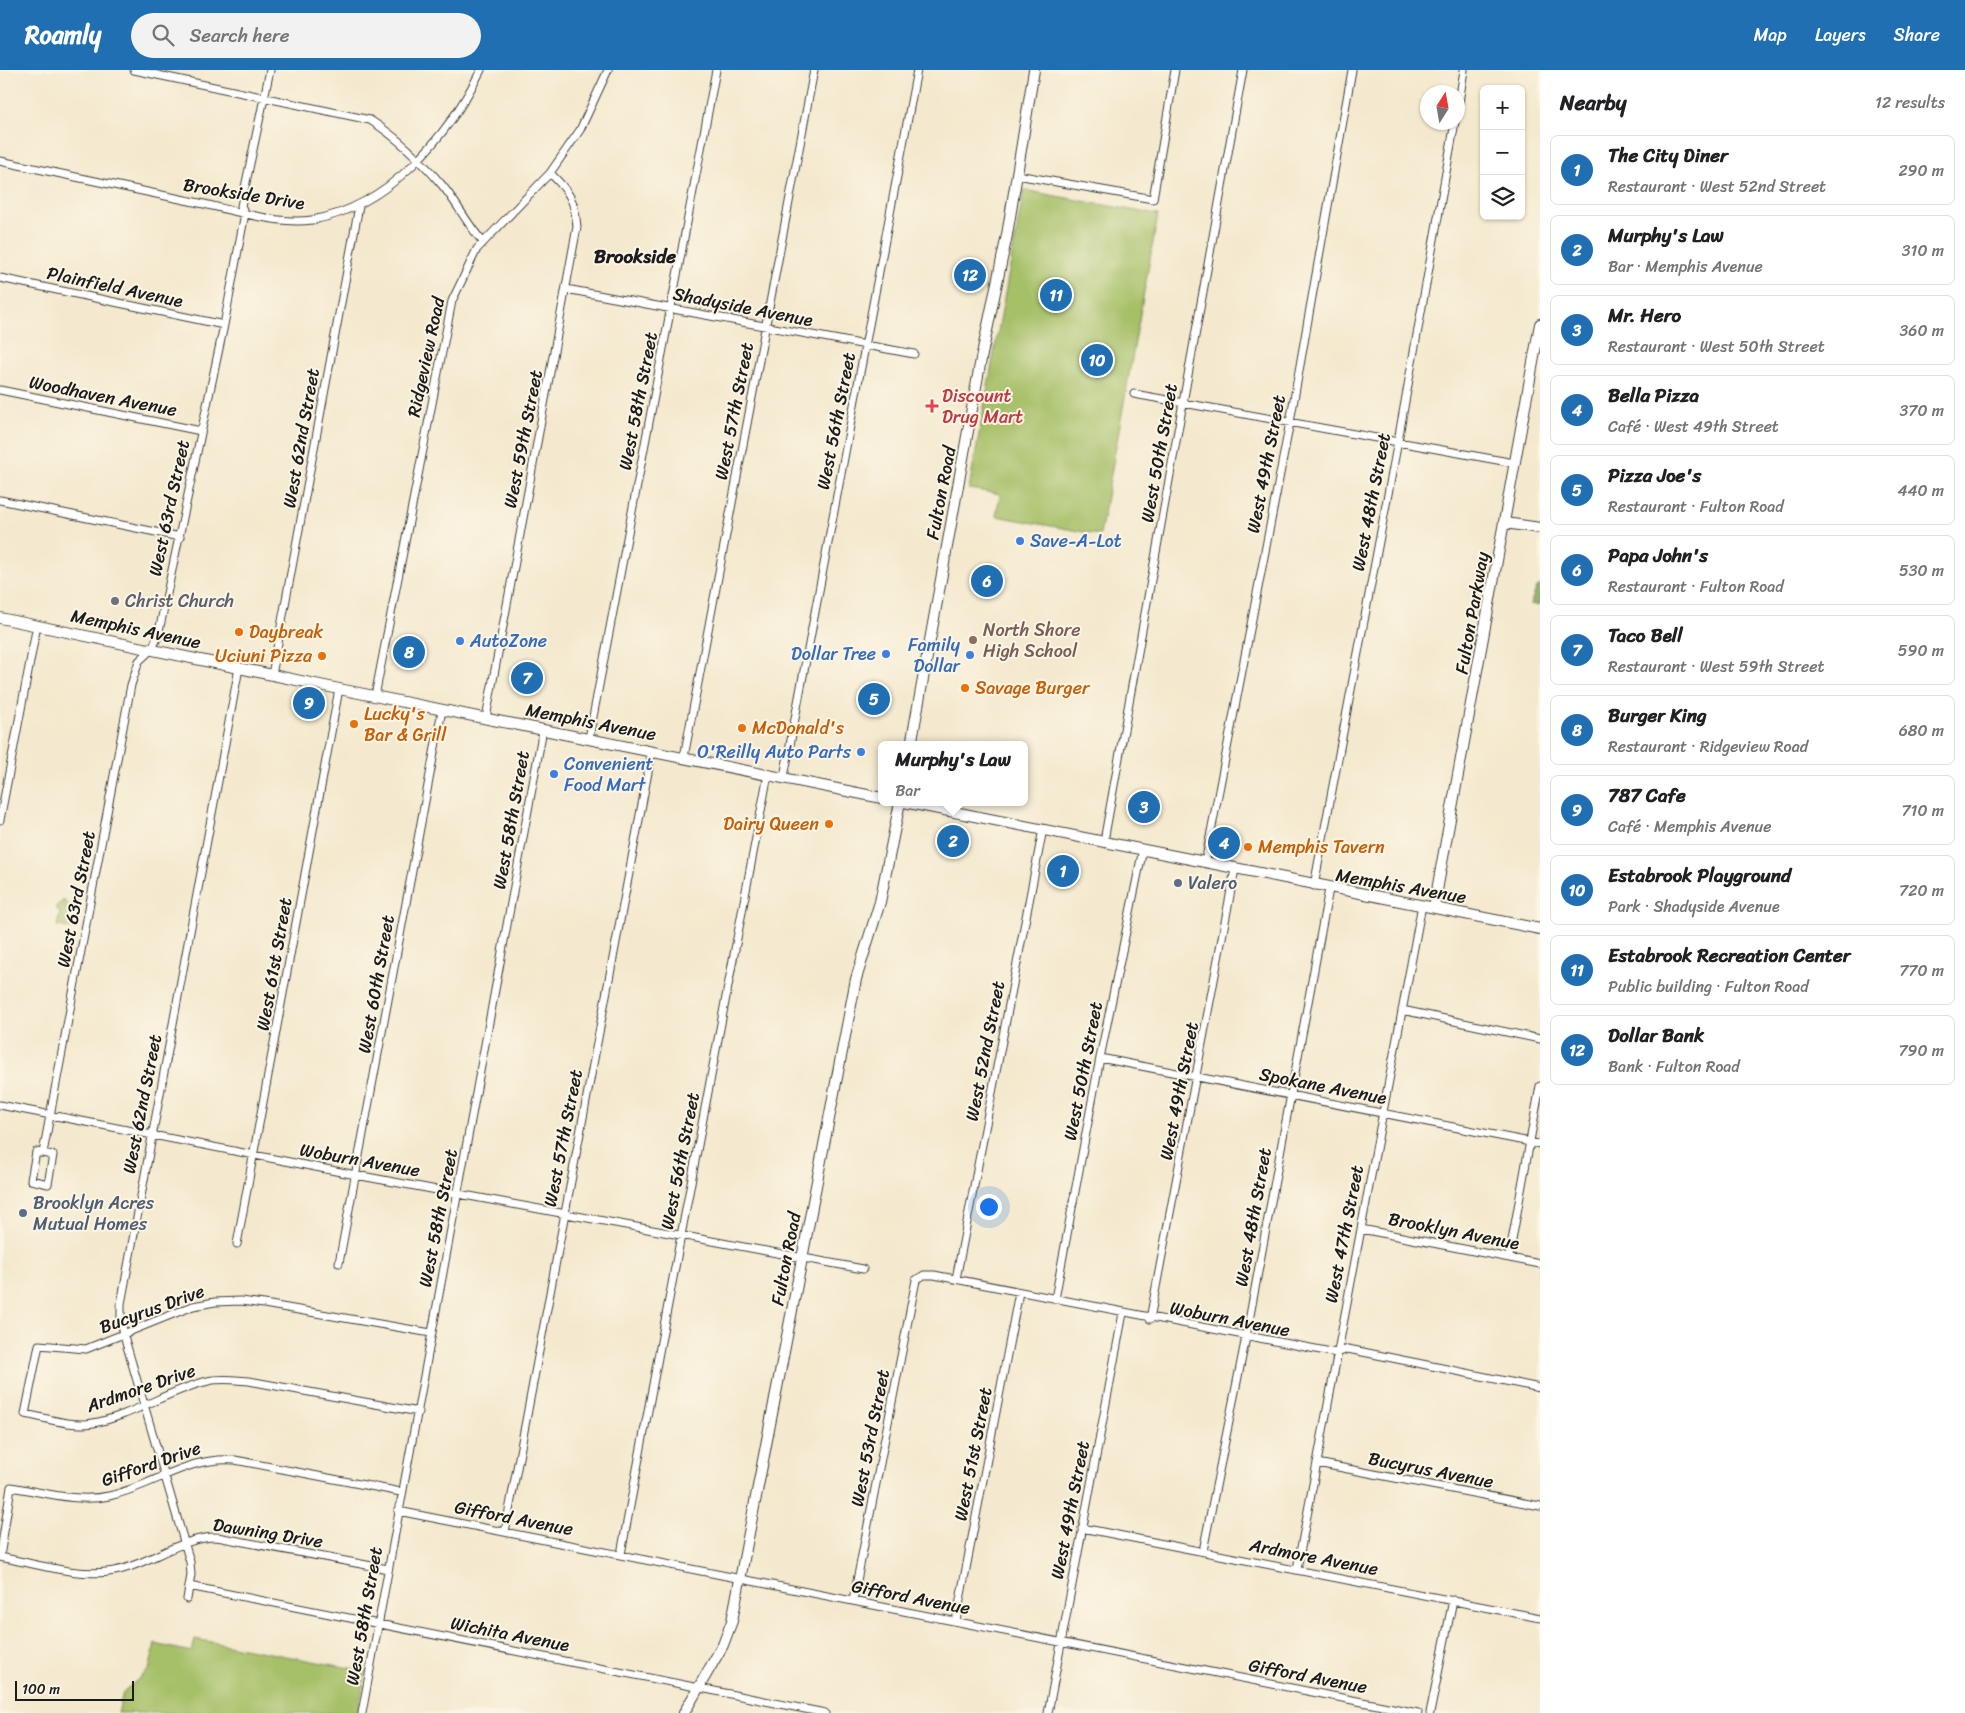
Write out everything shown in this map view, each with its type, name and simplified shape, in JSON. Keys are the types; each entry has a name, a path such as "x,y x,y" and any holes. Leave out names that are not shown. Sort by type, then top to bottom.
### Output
{"main road":[{"name":"Fulton Road","path":"911,741 981,359 1008,235 1034,70"},
{"name":"Fulton Parkway","path":"1434,907 1540,324"},
{"path":"1505,523 1540,528"},
{"name":"Memphis Avenue","path":"0,618 339,689 878,797"},
{"name":"Fulton Road","path":"684,1713 723,1645 732,1621 856,978 880,902 899,806"},
{"name":"Memphis Avenue","path":"925,806 1143,849 1329,889 1434,907 1540,930"}],"street":[{"path":"134,70 264,96 370,120 394,137 418,159 443,186 483,242"},
{"name":"West 63rd Street","path":"44,1153 131,686 139,661 152,649 158,636 180,537 200,430 224,325 244,213 241,206 270,70"},
{"name":"Brookside Drive","path":"0,161 244,213 288,220 311,220 359,206 418,159 454,119 482,70"},
{"name":"Ridgeview Road","path":"376,696 448,318 458,285 477,248 550,174 580,130 608,70"},
{"name":"West 58th Street","path":"590,738 716,70"},
{"name":"West 57th Street","path":"684,758 814,70"},
{"name":"West 56th Street","path":"784,777 917,70"},
{"path":"1017,175 1153,199 1176,70"},
{"name":"West 50th Street","path":"1104,841 1243,70"},
{"name":"West 49th Street","path":"1205,863 1290,422 1352,70"},
{"path":"1462,85 1464,70"},
{"name":"West 48th Street","path":"1314,886 1398,441 1454,130"},
{"name":"West 59th Street","path":"486,718 577,227 576,207 564,186 550,174"},
{"name":"West 62nd Street","path":"272,675 359,206"},
{"name":"Plainfield Avenue","path":"0,278 224,325"},
{"name":"Shadyside Avenue","path":"566,289 914,354"},
{"name":"Woodhaven Avenue","path":"0,390 200,430"},
{"path":"1134,394 1398,441 1514,464"},
{"path":"0,500 180,537"},
{"path":"0,820 37,625"},
{"name":"West 62nd Street","path":"187,1599 190,1562 166,1476 143,1406 120,1320 121,1304 151,1136 239,668"},
{"name":"West 61st Street","path":"238,1244 339,689"},
{"name":"West 60th Street","path":"339,1263 442,710"},
{"name":"West 58th Street","path":"362,1713 401,1492 419,1412 431,1333 459,1193 543,729"},
{"name":"West 57th Street","path":"505,1532 652,751"},
{"name":"West 56th Street","path":"621,1554 768,774"},
{"name":"West 52nd Street","path":"956,1279 1043,829"},
{"name":"West 50th Street","path":"1055,1299 1100,1058 1143,849"},
{"name":"West 49th Street","path":"1150,1319 1235,869"},
{"name":"West 48th Street","path":"1203,1551 1246,1337 1329,889"},
{"name":"West 47th Street","path":"1297,1569 1422,905"},
{"path":"1402,1010 1540,1039"},
{"name":"Spokane Avenue","path":"1100,1058 1540,1144"},
{"path":"1509,1258 1540,1086"},
{"name":"Woburn Avenue","path":"0,1105 356,1176 564,1212 863,1269"},
{"name":"West 63rd Street","path":"36,1152 44,1153 54,1155 48,1184 31,1180 36,1152"},
{"name":"Brooklyn Avenue","path":"1361,1228 1540,1264"},
{"name":"Woburn Avenue","path":"916,1280 924,1275 956,1279 1150,1319 1337,1354 1348,1349 1540,1388"},
{"name":"West 53rd Street","path":"853,1601 916,1280"},
{"name":"West 51st Street","path":"956,1621 1019,1292"},
{"name":"Bucyrus Drive","path":"32,1382 39,1345 86,1350 194,1306 215,1302 241,1301 431,1333"},
{"name":"West 49th Street","path":"1048,1713 1123,1313"},
{"name":"Ardmore Drive","path":"32,1382 25,1414 75,1424 93,1424 191,1386 209,1381 227,1380 249,1381 419,1412"},
{"name":"Gifford Drive","path":"6,1521 11,1487 92,1499 130,1491 191,1464 215,1459 235,1460 401,1492"},
{"name":"Bucyrus Avenue","path":"1317,1463 1540,1506"},
{"name":"Gifford Avenue","path":"398,1511 1418,1713"},
{"name":"Dawning Drive","path":"6,1521 0,1557 84,1572 105,1573 121,1570 200,1537 217,1537 388,1569"},
{"name":"Ardmore Avenue","path":"1082,1528 1540,1618"},
{"name":"Wichita Avenue","path":"189,1586 825,1713"},
{"path":"1430,1713 1453,1600"}],"green space":[{"path":"1024,190 1158,215 1100,535 996,516 1000,494 969,489"},
{"path":"1540,585 1540,606 1530,604 1537,587"},
{"path":"64,900 76,912 73,929 57,926 60,913 55,907"},
{"path":"195,1639 366,1671 358,1713 118,1713 123,1692 149,1670 155,1644 192,1652"}],"place":[{"name":"Dollar Bank","path":"970,275"},
{"name":"Estabrook Recreation Center","path":"1056,295"},
{"name":"Estabrook Playground","path":"1097,360"},
{"name":"Discount Drug Mart","path":"932,406"},
{"name":"Save-A-Lot","path":"1020,541"},
{"name":"Papa John's","path":"987,581"},
{"name":"Christ Church","path":"115,601"},
{"name":"Daybreak","path":"239,632"},
{"name":"North Shore High School","path":"973,640"},
{"name":"AutoZone","path":"460,641"},
{"name":"Burger King","path":"409,652"},
{"name":"Dollar Tree","path":"886,654"},
{"name":"Family Dollar","path":"970,655"},
{"name":"Uciuni Pizza","path":"322,656"},
{"name":"Taco Bell","path":"527,678"},
{"name":"Savage Burger","path":"965,688"},
{"name":"Pizza Joe's","path":"874,699"},
{"name":"787 Cafe","path":"309,703"},
{"name":"Lucky's Bar & Grill","path":"354,724"},
{"name":"McDonald's","path":"742,728"},
{"name":"O'Reilly Auto Parts","path":"861,752"},
{"name":"Convenient Food Mart","path":"554,774"},
{"name":"Mr. Hero","path":"1144,807"},
{"name":"Dairy Queen","path":"829,824"},
{"name":"Murphy's Law","path":"953,841"},
{"name":"Bella Pizza","path":"1224,843"},
{"name":"Memphis Tavern","path":"1248,847"},
{"name":"The City Diner","path":"1063,871"},
{"name":"Valero","path":"1178,883"},
{"name":"Brooklyn Acres Mutual Homes","path":"23,1213"}],"district":[{"name":"Brookside","path":"635,256"}]}
